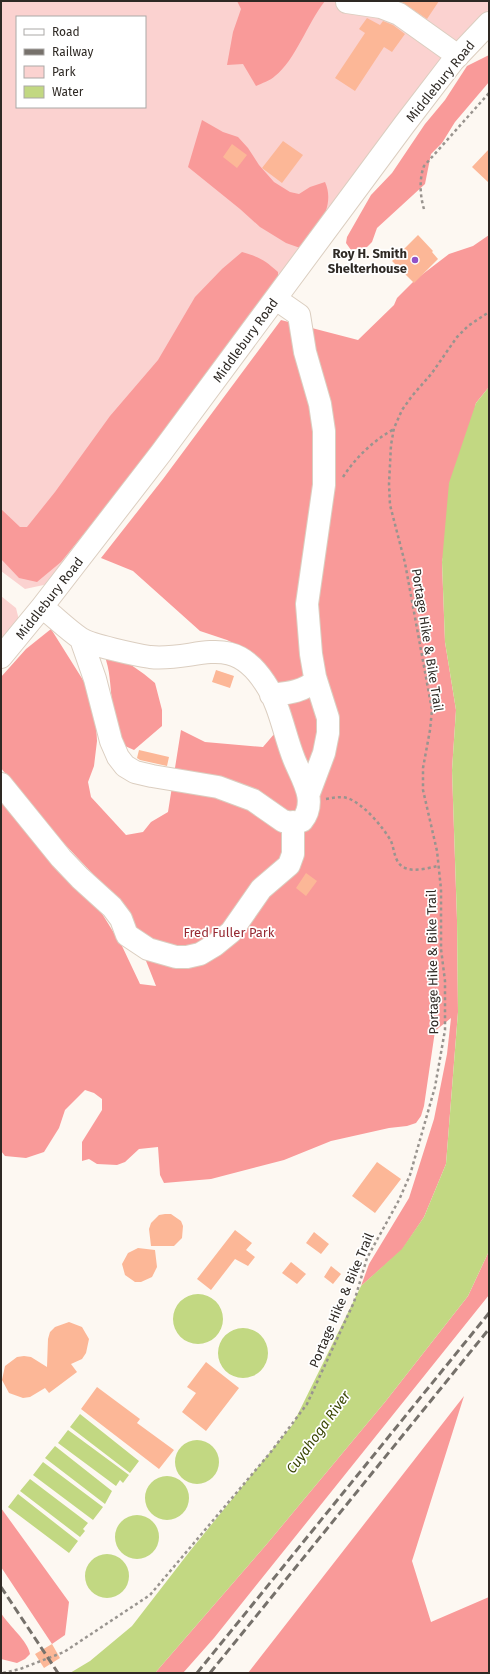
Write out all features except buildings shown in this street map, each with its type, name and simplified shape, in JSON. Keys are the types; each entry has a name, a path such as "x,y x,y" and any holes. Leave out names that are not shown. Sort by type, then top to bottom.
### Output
{"street":[{"path":"347,2 381,8 399,14 458,56"},
{"name":"Middlebury Road","path":"1,657 42,607 161,453 276,299 333,218 458,56 489,23"},
{"path":"81,639 111,741 118,757 125,766 135,772 224,789 253,800 283,821 302,821 306,816 309,797 324,753 328,733 328,718 316,680 311,654 307,604 324,485 324,431 320,404 305,352 299,315 276,299"},
{"path":"42,607 81,639 135,654 151,657 172,656 212,650 224,651 246,662 265,682 309,797"},
{"path":"271,695 290,693 303,689 316,680"},
{"path":"1,784 61,858 80,878 112,907 120,919 127,935 148,949 176,957 188,957 200,954 215,945 231,932 260,889 289,865 293,854 293,822"}],"path":[{"path":"424,209 420,198 421,172 424,166 489,93"},
{"name":"Portage Hike & Bike Trail","path":"3,1673 20,1669 64,1652 150,1595 270,1453 307,1404 354,1302 367,1258 399,1200 410,1175 426,1122 440,1064 445,1030 446,1008 441,949 441,889 437,851 423,790 423,768 432,710 406,563 390,505 389,484 394,428 402,410 457,337 468,326 489,312"},
{"path":"342,479 354,460 380,437 394,428"},
{"path":"309,797 347,798 365,811 385,832 392,843 398,863 412,870 438,866"}],"green space":[{"path":"1,1 489,1 489,9 468,32 53,583 25,589 1,571"},
{"path":"237,1 325,1 289,61 273,78 256,86 243,64 227,65 233,32 241,9"},
{"path":"489,55 489,82 455,122 442,143 431,154 425,184 377,228 372,242 367,247 351,250 346,243 347,237 371,195 392,173 425,124 445,100 467,66"},
{"path":"202,120 223,132 238,137 274,182 290,192 299,194 310,187 325,182 328,191 327,209 319,226 303,249 286,243 260,227 188,167"},
{"name":"Fred Fuller Park","path":"489,235 489,387 476,403 442,562 445,642 456,710 452,770 457,920 458,1012 446,1164 424,1217 402,1250 361,1286 369,1264 409,1198 434,1119 447,1054 451,1018 435,1031 424,1106 421,1116 416,1123 407,1126 389,1128 331,1141 284,1160 211,1179 164,1183 160,1175 158,1147 139,1149 125,1162 117,1165 97,1164 89,1159 82,1161 82,1142 102,1110 102,1099 94,1093 85,1090 65,1110 59,1128 44,1152 26,1158 5,1156 1,1151 1,800 60,870 101,912 122,946 140,984 156,986 125,908 40,818 1,768 1,677 26,649 51,629 83,680 94,692 97,741 94,766 88,782 91,797 126,835 143,832 151,822 168,812 181,730 205,742 263,747 275,733 272,679 253,653 227,640 200,631 133,571 101,558 163,479 281,320 358,340 394,305 397,298 415,280 449,254 473,246"},
{"path":"242,252 257,257 278,272 278,281 121,488 61,562 37,582 19,578 1,559 1,509 20,527 27,527 55,492 110,416 158,360 195,297 222,269"},
{"path":"1,596 16,608 19,620 1,645"},
{"path":"106,660 124,660 155,683 162,710 162,726 134,750 125,746 118,727 112,701 109,672"},
{"path":"489,1251 489,1295 214,1638 183,1673 155,1673 266,1545 385,1402 468,1296"},
{"path":"464,1396 412,1561 431,1622 489,1597 489,1673 248,1673"},
{"path":"1,1508 69,1602 65,1635 52,1644 1,1567"},
{"path":"1,1613 29,1649 30,1654 25,1659 17,1663 1,1659"}],"water":[{"name":"Cuyahoga River","path":"489,387 489,1251 468,1296 385,1402 266,1545 155,1673 70,1673 90,1661 132,1626 190,1551 293,1424 361,1286 402,1249 424,1217 446,1164 458,1012 457,919 452,770 456,710 445,642 442,562 449,483 476,403"},
{"path":"203,1294 208,1295 216,1301 222,1309 222,1329 216,1337 208,1343 193,1344 188,1343 180,1337 174,1329 173,1314 174,1309 180,1301 188,1295"},
{"path":"248,1328 253,1329 261,1335 267,1343 267,1363 261,1371 253,1377 238,1378 233,1377 225,1371 219,1363 218,1348 219,1343 225,1335 233,1329"},
{"path":"80,1414 139,1461 130,1473 70,1427"},
{"path":"68,1430 129,1475 123,1483 120,1480 116,1486 58,1443"},
{"path":"193,1440 201,1440 213,1446 219,1458 219,1466 213,1478 201,1484 193,1484 181,1478 175,1466 175,1458 181,1446"},
{"path":"55,1446 112,1491 105,1504 45,1458"},
{"path":"43,1462 103,1507 93,1520 33,1475"},
{"path":"163,1476 171,1476 183,1482 189,1494 189,1502 183,1514 171,1520 163,1520 151,1514 145,1502 145,1494 151,1482"},
{"path":"30,1479 88,1523 83,1529 85,1531 80,1537 20,1491"},
{"path":"18,1494 78,1541 69,1553 8,1507"},
{"path":"137,1515 149,1519 155,1525 159,1537 155,1549 149,1555 137,1559 125,1555 119,1549 115,1537 119,1525 125,1519"},
{"path":"107,1554 119,1558 125,1564 129,1576 125,1588 119,1594 107,1598 95,1594 89,1588 85,1576 89,1564 95,1558"}],"railway":[{"path":"197,1673 489,1313"},
{"path":"210,1673 489,1329"},
{"path":"1,1587 58,1673"}],"place":[{"name":"Roy H. Smith Shelterhouse","path":"415,260"}]}
